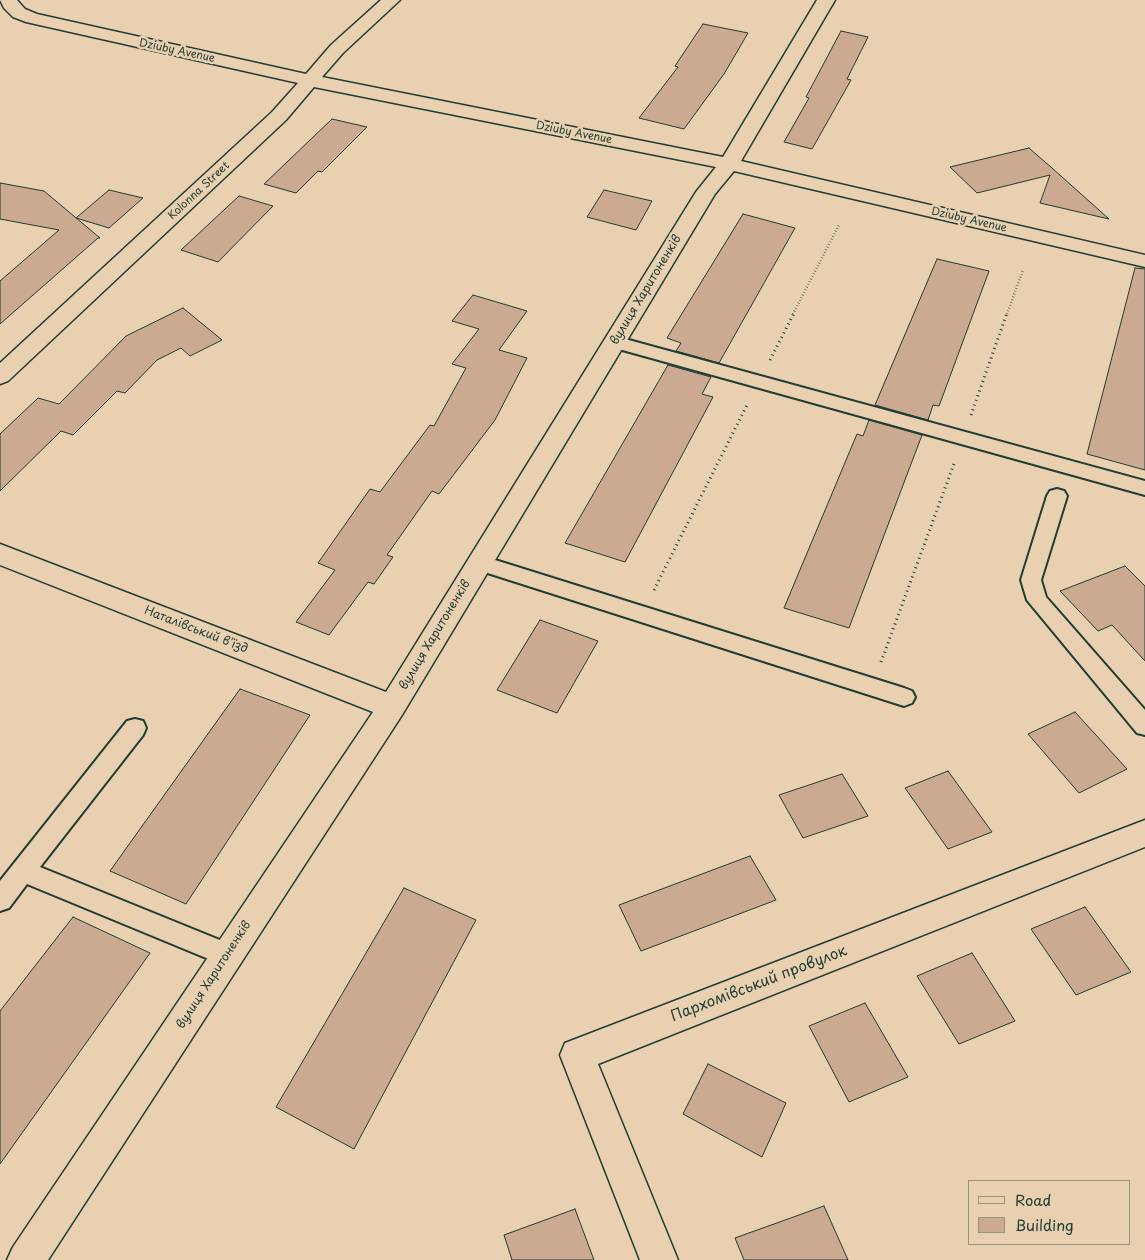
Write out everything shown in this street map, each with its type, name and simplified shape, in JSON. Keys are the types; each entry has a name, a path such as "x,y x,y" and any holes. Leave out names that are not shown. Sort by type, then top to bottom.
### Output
{"street":[{"name":"Dziuby Avenue","path":"8,0 20,13 32,18 308,80 729,164 1145,261"},
{"name":"Kolonna Street","path":"0,376 279,116 336,49 391,0"},
{"name":"вулиця Харитоненків","path":"26,1260 392,707 706,192 729,164 826,0"},
{"name":"Наталівський в'їзд","path":"0,554 392,707"},
{"name":"Пархомівський провулок","path":"659,1260 577,1055 1145,833"}],"lane":[{"path":"614,342 1145,488"},
{"path":"1057,496 1031,580 1036,600 1145,726"},
{"path":"479,563 904,696"},
{"path":"0,900 135,728"},
{"path":"23,871 228,955"}],"path":[{"path":"767,366 839,225"},
{"path":"872,686 1023,270"},
{"path":"641,615 749,402"}],"building":[{"path":"703,24 748,33 724,74 684,129 639,118 678,67 675,66"},
{"path":"841,31 868,37 847,79 851,80 812,149 784,142 809,98 806,97"},
{"path":"332,119 367,127 322,172 318,171 296,193 264,184"},
{"path":"1029,148 1109,219 1040,203 1050,175 977,193 950,167"},
{"path":"0,183 44,191 100,238 0,324 0,281 59,230 0,219"},
{"path":"109,190 143,198 109,228 76,218"},
{"path":"604,190 652,201 636,230 587,217"},
{"path":"239,196 273,206 218,262 181,250"},
{"path":"743,214 795,228 719,363 676,351 681,343 667,338"},
{"path":"937,259 989,271 939,406 933,405 928,420 875,405"},
{"path":"1135,268 1145,269 1145,470 1087,454"},
{"path":"473,295 527,311 499,350 527,358 495,420 439,494 432,491 387,555 393,557 374,584 368,582 329,635 296,622 335,570 318,563 370,489 380,492 430,425 434,426 466,368 452,364 479,329 452,321"},
{"path":"183,308 222,340 190,356 181,348 157,360 125,393 117,391 73,435 61,431 0,491 0,434 38,398 59,404 126,336"},
{"path":"668,365 711,377 702,394 713,397 625,562 565,543"},
{"path":"869,420 922,435 849,628 784,608 857,434 863,436"},
{"path":"1125,566 1145,586 1145,661 1112,625 1098,631 1060,591"},
{"path":"540,620 598,641 557,713 497,690"},
{"path":"240,689 310,715 186,904 110,871"},
{"path":"1075,712 1127,769 1079,793 1028,734"},
{"path":"948,771 992,832 948,849 905,788"},
{"path":"842,774 868,816 803,838 779,795"},
{"path":"750,856 776,900 641,951 619,905"},
{"path":"404,888 476,920 354,1149 276,1107"},
{"path":"1085,907 1131,972 1076,995 1031,929"},
{"path":"73,917 150,953 0,1164 0,1011"},
{"path":"972,953 1015,1021 959,1044 917,976"},
{"path":"865,1003 908,1077 849,1102 809,1026"},
{"path":"708,1064 786,1103 762,1157 683,1114"},
{"path":"824,1206 848,1260 744,1260 735,1238"},
{"path":"575,1209 594,1260 512,1260 504,1235"}]}
